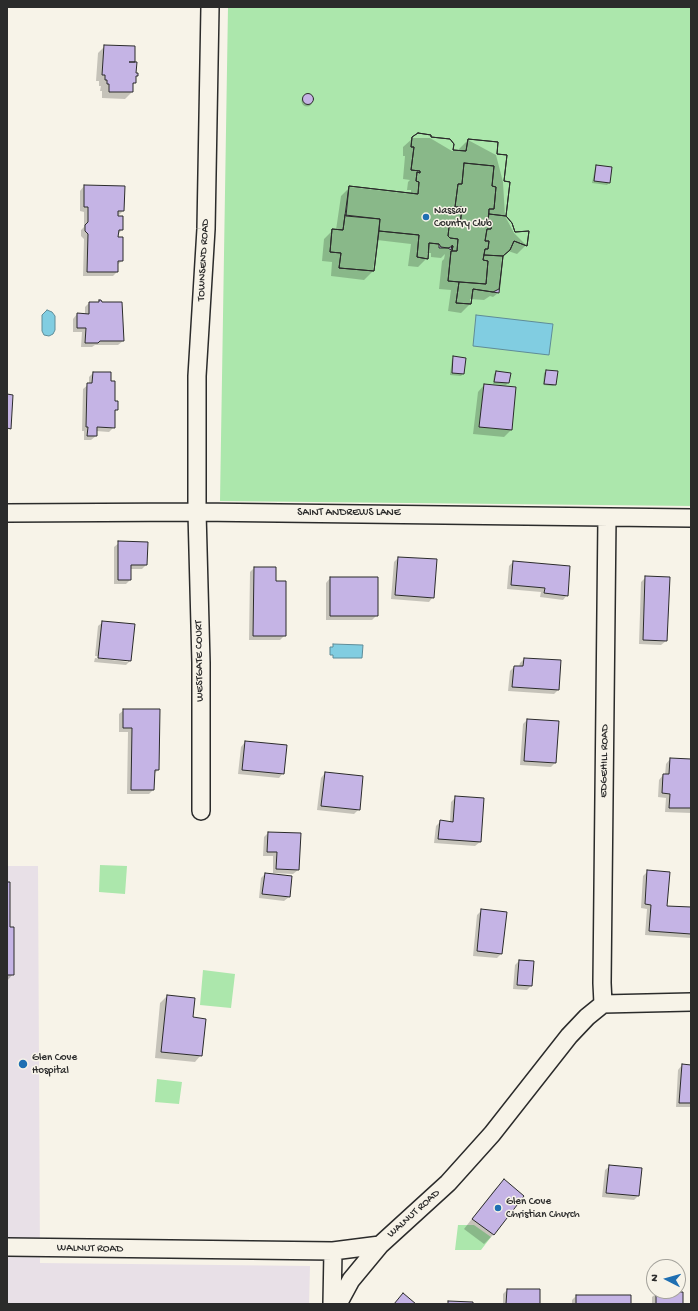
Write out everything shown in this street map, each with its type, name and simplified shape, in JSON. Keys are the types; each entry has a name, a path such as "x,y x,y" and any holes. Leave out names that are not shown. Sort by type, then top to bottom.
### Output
{"street":[{"name":"TOWNSEND ROAD","path":"197,512 197,376 206,228 210,7"},
{"name":"SAINT ANDREWS LANE","path":"7,513 197,512 691,518"},
{"name":"WESTGATE COURT","path":"197,512 201,663 201,810"},
{"name":"EDGEHILL ROAD","path":"603,1004 607,517"},
{"path":"603,1004 691,1002"},
{"name":"WALNUT ROAD","path":"7,1247 333,1251 380,1245 448,1183 492,1134 569,1036 587,1017 603,1004"},
{"path":"338,1304 351,1280 380,1245"},
{"path":"332,1304 333,1251"}],"shaded area":[{"name":"Glen Cove Hospital","path":"7,866 38,866 40,1263 310,1266 309,1304 7,1304"}],"green space":[{"name":"Nassau Country Club","path":"228,7 691,7 691,506 220,501"},
{"path":"100,865 127,866 125,894 99,892"},
{"path":"203,970 235,974 231,1008 200,1005"},
{"path":"157,1079 182,1082 179,1104 155,1102"},
{"path":"458,1225 474,1225 491,1237 481,1250 455,1250"}],"water":[{"path":"47,310 52,312 55,316 55,330 53,334 49,336 44,335 42,331 42,315"},
{"path":"476,315 553,324 549,355 473,346"},
{"path":"333,644 363,645 362,658 333,658 333,655 330,655 330,647 333,647"}],"building":[{"path":"104,45 135,46 135,62 137,62 136,73 138,73 138,76 136,76 136,83 133,83 133,92 109,92 109,84 107,84 107,80 105,80 105,75 102,75"},
{"path":"306,94 310,94 312,95 312,103 306,104 303,101 303,97"},
{"name":"Nassau Country Club","path":"418,133 431,135 431,137 450,139 454,144 453,150 466,151 468,139 498,142 497,154 507,155 504,181 510,182 506,216 489,214 489,209 494,209 496,187 492,186 494,166 464,163 462,184 458,184 455,207 462,207 460,226 452,225 449,227 448,236 450,238 458,239 457,251 452,251 452,245 451,250 448,248 439,248 439,244 429,243 428,259 417,257 419,235 379,231 380,219 346,216 349,186 418,194 419,182 416,181 417,172 420,173 420,171 411,170 414,147 411,147 412,137"},
{"name":"Nassau Country Club","path":"418,133 431,135 431,137 450,139 454,144 453,150 466,151 468,139 498,142 497,154 507,155 504,181 510,182 506,216 512,223 515,232 529,231 527,246 514,241 510,250 503,256 499,289 493,292 473,289 471,304 456,303 459,282 448,281 451,251 453,246 448,248 441,247 439,244 429,243 428,259 417,257 419,235 379,231 374,271 339,268 341,253 330,252 332,229 343,230 349,186 418,194 419,182 416,181 417,172 420,173 420,171 411,170 414,147 411,147 412,137"},
{"name":"Nassau Country Club","path":"464,163 494,166 492,186 496,187 494,209 489,209 488,220 492,221 491,229 487,229 485,241 489,241 488,249 485,249 483,260 488,261 486,284 448,281 451,251 457,251 458,239 450,238 448,236 449,227 452,225 460,226 462,207 455,207 458,184 462,184"},
{"path":"596,165 612,167 610,183 594,181"},
{"path":"84,185 125,186 124,211 118,211 118,216 123,216 123,230 119,230 118,237 123,237 123,261 118,261 118,272 87,272 88,234 85,231 85,225 88,222 88,207 84,207"},
{"name":"Nassau Country Club","path":"489,214 506,216 512,223 515,232 529,231 527,246 514,241 510,250 503,256 484,255 485,249 488,249 489,241 485,241 487,229 491,229 492,221 488,220"},
{"path":"345,215 380,219 374,271 339,268 341,253 330,252 332,229 343,230"},
{"name":"Nassau Country Club","path":"484,255 503,256 499,293 473,289 471,304 456,303 459,282 486,284 488,261 483,260"},
{"path":"99,300 102,302 122,302 124,341 100,341 98,343 85,343 86,328 77,328 77,313 89,314 89,302 99,302"},
{"path":"453,356 466,358 464,374 452,373"},
{"path":"546,370 558,371 556,385 544,384"},
{"path":"496,371 511,373 509,383 494,382"},
{"path":"93,372 111,372 111,381 115,381 115,401 118,401 118,410 115,410 115,428 97,427 97,436 87,436 87,383 92,383"},
{"path":"484,384 516,387 512,430 479,427"},
{"path":"7,394 13,395 11,429 7,428"},
{"path":"118,541 148,542 147,565 131,565 131,580 118,580"},
{"path":"398,557 437,559 434,598 395,595"},
{"path":"513,561 570,566 568,596 544,593 545,588 511,585"},
{"path":"254,567 276,567 276,581 286,581 286,636 253,636"},
{"path":"645,576 670,577 667,641 643,640"},
{"path":"330,577 378,577 378,616 330,616"},
{"path":"102,621 135,624 131,661 98,658"},
{"path":"524,658 561,660 559,690 512,687 514,666 523,666"},
{"path":"123,709 160,709 159,770 155,770 154,790 131,790 132,728 123,728"},
{"path":"527,719 559,721 556,763 524,761"},
{"path":"245,741 287,745 284,774 242,770"},
{"path":"670,758 691,759 691,808 669,808 670,794 662,793 663,774 669,774"},
{"path":"325,772 363,776 360,810 321,806"},
{"path":"455,796 484,798 481,842 438,839 440,820 453,822"},
{"path":"268,832 301,833 299,870 276,869 277,852 267,852"},
{"path":"647,870 670,872 667,906 691,907 691,934 649,931 651,905 645,904"},
{"path":"265,873 292,876 290,897 262,894"},
{"path":"7,882 10,882 10,927 14,927 14,975 7,975"},
{"path":"481,909 507,912 502,954 477,951"},
{"path":"519,960 534,961 532,986 517,985"},
{"path":"167,995 195,998 193,1017 206,1019 202,1056 161,1052"},
{"path":"682,1064 691,1065 691,1103 679,1103"},
{"path":"609,1165 642,1168 639,1196 606,1193"},
{"name":"Glen Cove Christian Church","path":"504,1179 524,1196 494,1235 472,1219"},
{"path":"507,1289 540,1289 540,1304 506,1304"},
{"path":"403,1293 416,1304 394,1304"},
{"path":"576,1295 631,1295 631,1304 576,1304"},
{"path":"656,1299 683,1299 683,1304 656,1304"},
{"path":"448,1301 473,1302 473,1304 448,1304"}],"place":[{"name":"Nassau Country Club","path":"426,217"},
{"name":"Glen Cove Hospital","path":"23,1064"},
{"name":"Glen Cove Christian Church","path":"498,1208"}]}
